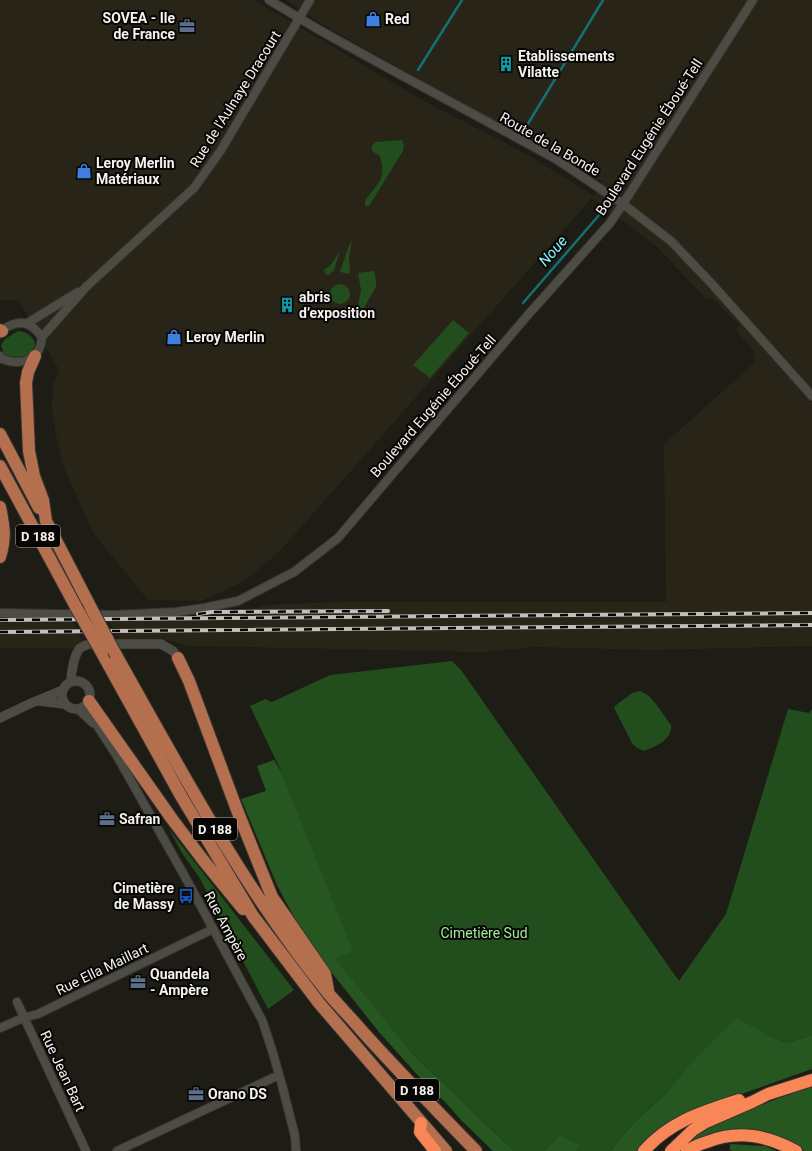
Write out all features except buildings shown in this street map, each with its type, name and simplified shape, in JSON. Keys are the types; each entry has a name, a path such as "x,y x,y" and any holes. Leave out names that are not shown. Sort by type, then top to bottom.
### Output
{"highway":[{"path":"671,1151 693,1130 706,1122 768,1094 812,1080"},
{"path":"644,1151 666,1130 680,1122 701,1113 751,1096 768,1094"},
{"path":"421,1122 420,1132 435,1151"},
{"path":"687,1151 718,1137 745,1135 765,1138 796,1151"}],"main road":[{"path":"35,356 28,372 26,383 29,451 33,470 43,500 46,522"},
{"name":"D 188","path":"0,434 116,655 210,821 263,904 297,952 329,993 402,1075 476,1151"},
{"name":"D 188","path":"0,466 181,796 253,916 318,1003 446,1151"},
{"path":"0,507 4,528 4,544 0,557"},
{"path":"178,658 190,682 237,810 272,897 325,974 329,993"},
{"path":"85,705 241,908 253,916"}],"street":[{"name":"Route de la Bonde","path":"269,0 390,69 556,159 623,204 671,240 812,396"},
{"name":"Rue de l'Aulnaye Dracourt","path":"42,337 86,287 194,188 221,150 310,0"},
{"name":"Boulevard Eugénie Éboué-Tell","path":"0,613 113,615 176,612 238,601 294,572 338,538 527,316 610,223 752,0"},
{"name":"Rue de l'Aulnaye Dracourt","path":"1,332 12,325 26,324 86,287"},
{"path":"0,356 2,359 12,363 21,362 35,356 42,343 42,337 38,331 26,324"},
{"path":"75,682 75,659 80,649 89,644 160,644 173,651 178,658"},
{"path":"38,701 64,704 74,710 85,705 90,692 87,686 75,682 65,686 62,695 64,704"},
{"path":"0,718 63,690"},
{"name":"Rue Ampère","path":"85,705 149,812 262,1020 272,1050 295,1136 296,1151"},
{"name":"Rue Ella Maillart","path":"0,1028 23,1018 38,1014 213,929"},
{"name":"Rue Jean Bart","path":"17,1002 23,1018 86,1151"},
{"path":"117,1151 279,1075"}],"shaded area":[{"path":"0,0 254,0 417,97 528,155 594,196 603,182 320,23 286,0 812,0 812,646 651,650 536,647 482,652 190,646 165,640 119,639 107,619 231,616 264,605 340,602 666,602 664,444 753,364 755,359 754,352 736,330 739,325 712,298 706,299 658,248 592,198 281,550 245,581 201,601 148,600 93,533 62,463 52,410 53,384 59,370 19,301 0,300"},
{"path":"0,619 71,619 83,641 74,648 0,648"}],"green space":[{"path":"402,140 404,145 403,151 369,206 365,206 366,199 382,175 380,156 372,151 372,146 375,142"},
{"path":"352,240 349,257 350,274 340,272 348,248"},
{"path":"340,251 334,270 329,275 325,274 324,270 331,265"},
{"path":"374,271 376,287 365,306 364,314 358,321 356,315 361,290 358,273"},
{"path":"340,284 347,287 350,294 347,301 340,304 333,301 330,294 333,287"},
{"path":"453,320 469,333 430,378 413,365"},
{"path":"18,331 30,335 35,344 34,348 29,354 18,357 4,354 1,345 5,339"},
{"name":"Cimetière Sud","path":"452,661 461,670 679,981 726,914 788,709 809,713 812,709 812,1035 787,1043 770,1036 668,1091 631,1126 610,1151 575,1151 579,1146 560,1134 544,1151 514,1151 413,1054 334,959 352,951 282,773 250,706 265,699 272,702 330,675"},
{"path":"639,691 653,700 671,725 669,734 662,742 644,751 637,748 632,743 614,708 632,693"},
{"path":"274,760 282,773 353,951 335,959 413,1054 514,1151 493,1151 422,1080 379,1032 320,958 297,923 277,885 241,799 266,791 257,766"},
{"path":"169,829 294,990 268,1009 199,877 182,853"},
{"path":"737,1018 770,1036 787,1043 812,1035 812,1069 711,1105 665,1124 638,1151 610,1151 631,1126 668,1091 698,1055"},
{"path":"812,1086 812,1151 804,1151 782,1138 747,1130 722,1130 687,1145 703,1129"},
{"path":"560,1134 580,1146 575,1151 544,1151"},
{"path":"730,1144 765,1146 776,1151 733,1151 730,1150"}],"waterway":[{"name":"Noue","path":"418,70 462,0"},
{"name":"Noue","path":"526,127 603,0"},
{"name":"Noue","path":"523,303 600,214"}],"railway":[{"path":"198,614 212,612 388,611"},
{"path":"0,620 812,613"},
{"path":"0,632 812,625"}],"place":[{"name":"Red","path":"373,19"},
{"name":"SOVEA - Ile de France","path":"187,26"},
{"name":"Etablissements Vilatte","path":"506,64"},
{"name":"Leroy Merlin Matériaux","path":"84,171"},
{"name":"abris d’exposition","path":"287,305"},
{"name":"Leroy Merlin","path":"174,337"},
{"name":"Safran","path":"107,819"},
{"name":"Cimetière de Massy","path":"186,896"},
{"name":"Quandela - Ampère","path":"138,982"},
{"name":"Orano DS","path":"196,1094"}]}
